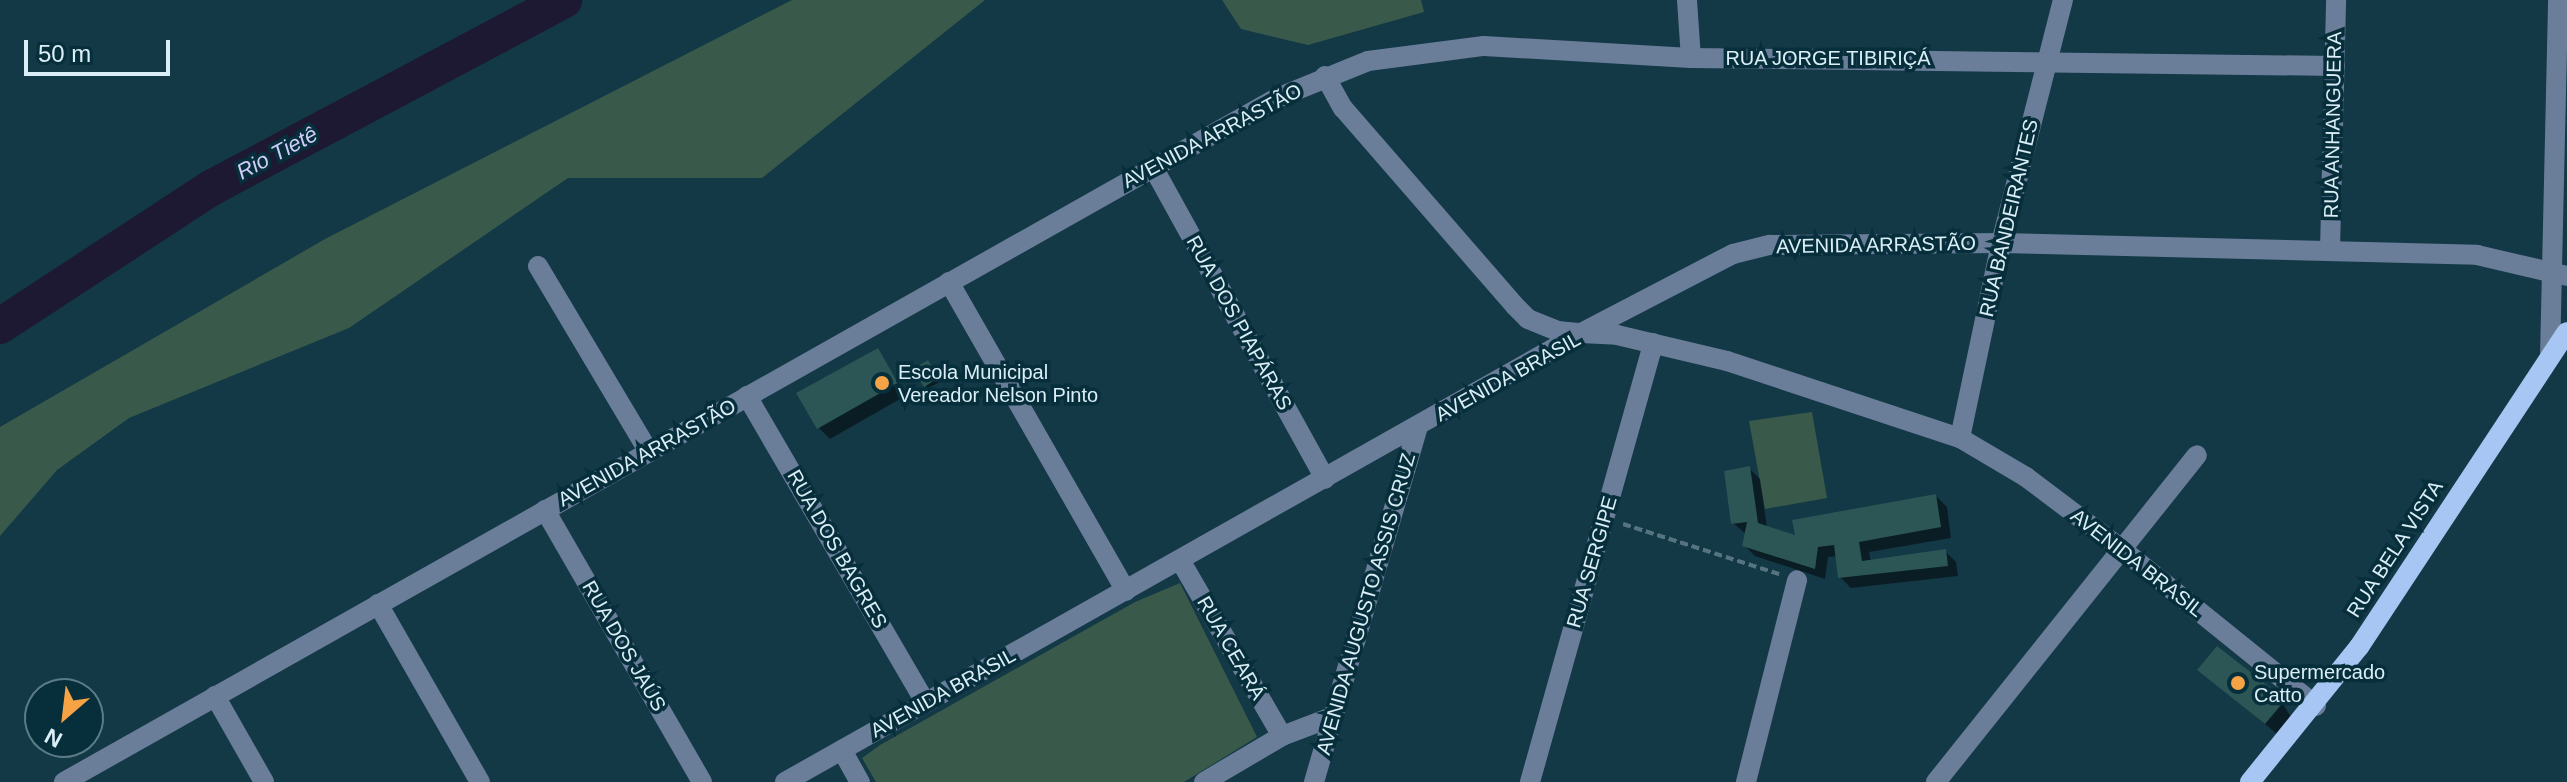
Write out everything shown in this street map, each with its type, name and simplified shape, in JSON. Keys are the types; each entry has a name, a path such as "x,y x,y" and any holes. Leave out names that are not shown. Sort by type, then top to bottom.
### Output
{"main road":[{"name":"RUA BELA VISTA","path":"2250,782 2316,706 2567,332"}],"street":[{"path":"1687,0 1691,58"},
{"name":"RUA BANDEIRANTES","path":"1960,438 2001,243 2063,0"},
{"name":"RUA ANHANGUERA","path":"2330,250 2336,0"},
{"path":"2550,357 2561,274 2558,0"},
{"name":"RUA JORGE TIBIRIÇÁ","path":"1325,76 1368,61 1484,46 1691,58 2047,59 2335,66"},
{"name":"AVENIDA ARRASTÃO","path":"64,782 1153,167 1325,76 1343,108 1528,319 1581,333 1723,259 1770,245 2001,243 2477,255 2561,274"},
{"name":"RUA DOS PIAPÁRAS","path":"1153,167 1325,479"},
{"path":"538,266 649,452"},
{"path":"949,282 1126,591"},
{"name":"AVENIDA BRASIL","path":"785,782 1581,333 1653,343 1805,384 1960,438 2026,477 2123,550 2316,706"},
{"name":"RUA SERGIPE","path":"1530,782 1653,343"},
{"name":"RUA DOS BAGRES","path":"747,396 926,703"},
{"name":"AVENIDA AUGUSTO ASSIS CRUZ","path":"1314,782 1418,427"},
{"path":"1936,782 2197,455"},
{"name":"RUA DOS JAÚS","path":"545,510 702,782"},
{"name":"RUA CEARÁ","path":"1180,560 1282,736"},
{"path":"1746,782 1797,580"},
{"path":"378,604 480,782"},
{"path":"215,696 264,782"},
{"path":"1204,782 1282,736 1332,717"},
{"path":"842,750 860,782"}],"path":[{"path":"1605,518 1797,580"}],"green space":[{"path":"792,0 985,0 762,178 568,178 349,328 129,418 57,470 0,536 0,427 325,239"},
{"path":"1222,0 1421,0 1424,12 1308,45 1241,29"},
{"path":"1812,412 1827,498 1765,509 1749,421"},
{"path":"1180,583 1257,737 1184,782 876,782 862,758 880,745 1135,602"}],"building":[{"path":"878,348 898,383 817,429 796,393"},
{"path":"928,360 938,378 924,387 913,369"},
{"path":"1750,466 1758,523 1795,535 1792,520 1936,494 1941,527 1859,542 1862,561 1946,549 1948,566 1838,578 1834,545 1818,547 1815,569 1742,546 1747,522 1731,524 1724,471"},
{"name":"Supermercado Catto","path":"2217,646 2280,695 2281,705 2265,724 2197,670"}],"waterway":[{"name":"Rio Tietê","path":"0,326 211,188 564,0"}],"place":[{"name":"Escola Municipal Vereador Nelson Pinto","path":"882,383"},
{"name":"Supermercado Catto","path":"2238,683"}]}
